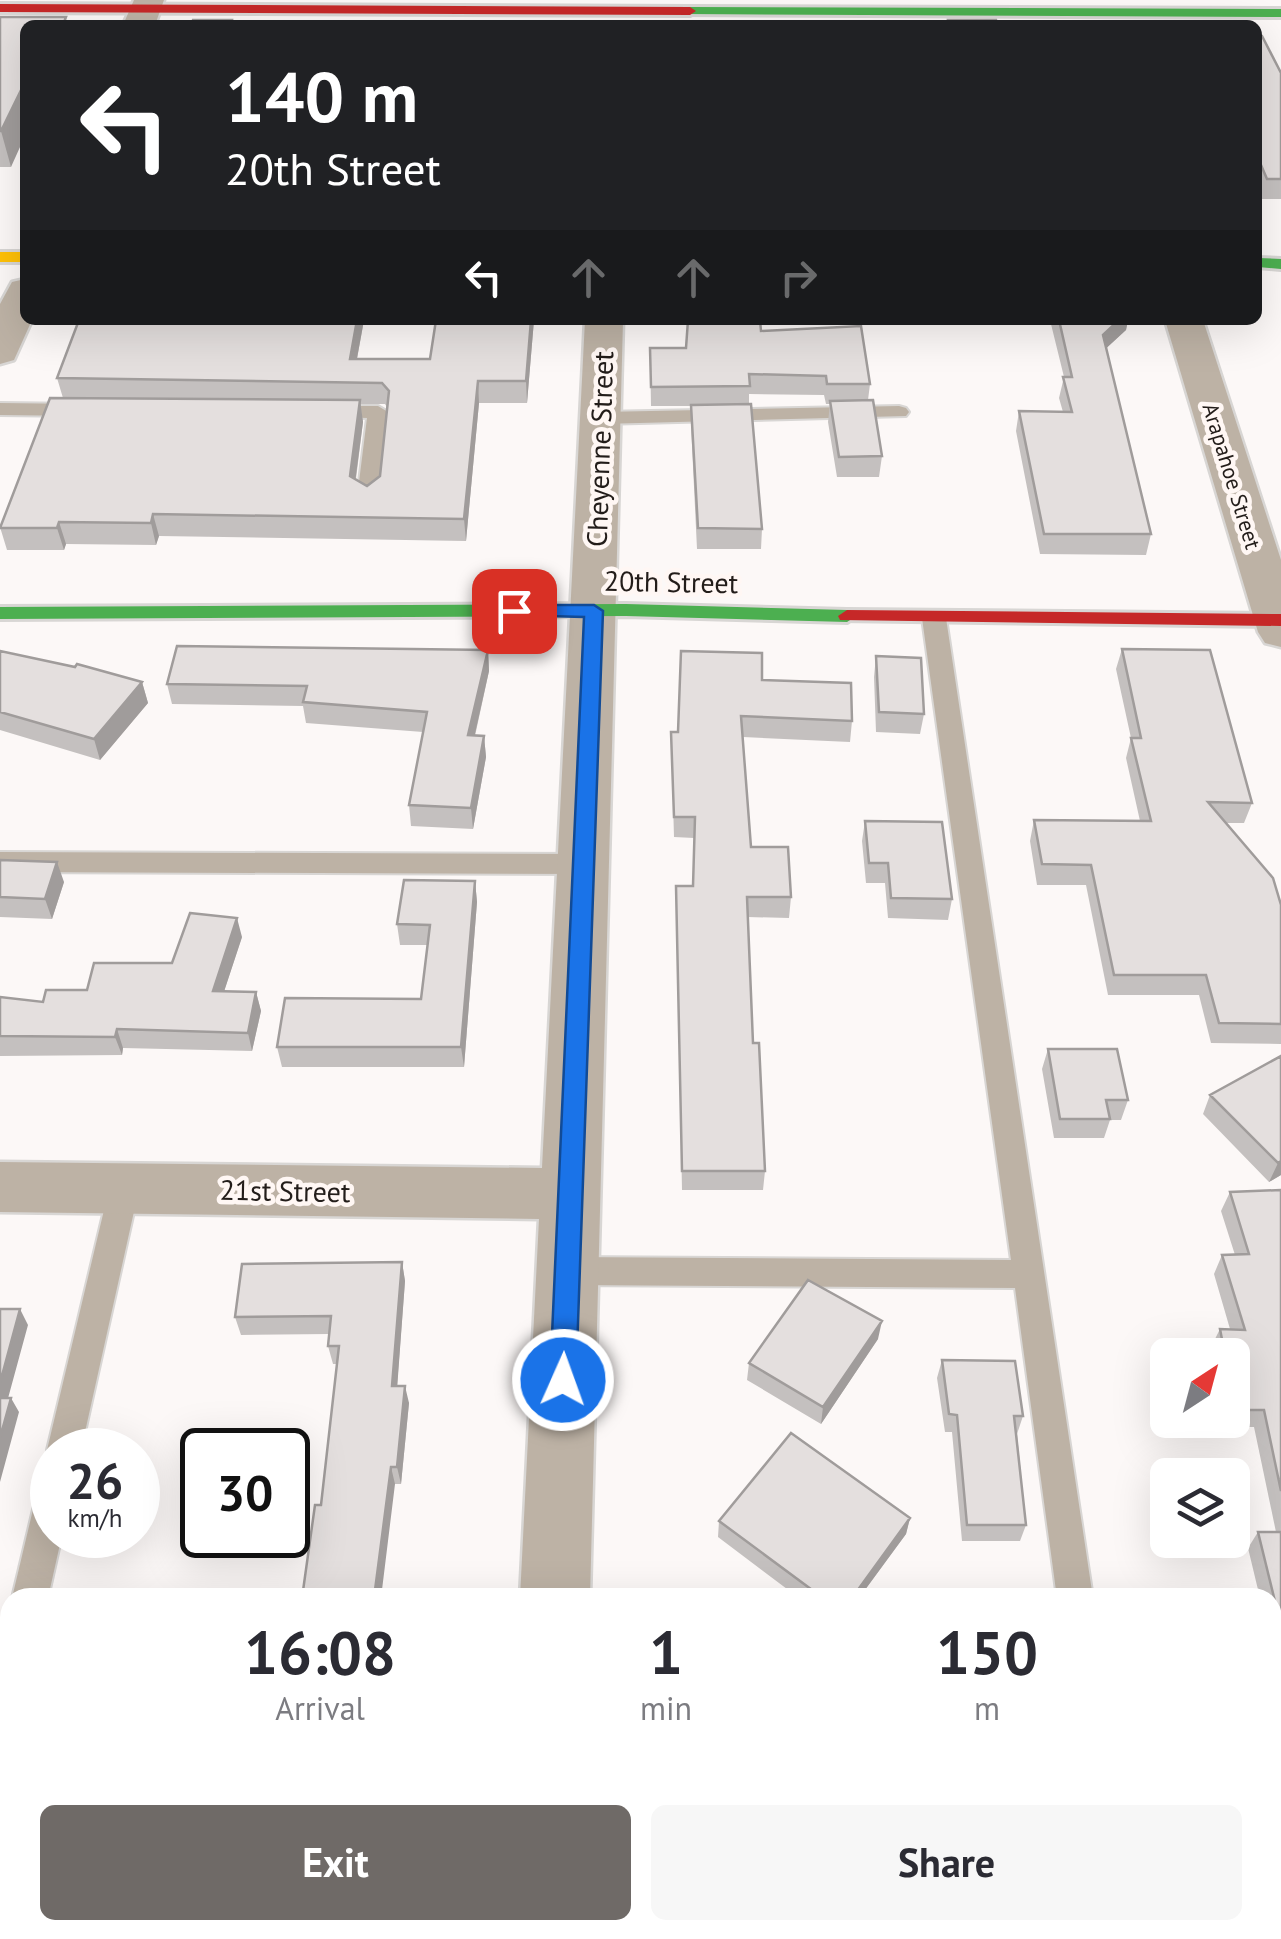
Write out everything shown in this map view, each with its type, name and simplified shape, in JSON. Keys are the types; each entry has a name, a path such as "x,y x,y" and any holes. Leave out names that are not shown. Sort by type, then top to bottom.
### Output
{"street":[{"path":"0,8 608,18 1035,6 1087,19 1281,13"},
{"path":"0,352 20,302"},
{"name":"Cheyenne Street","path":"555,1588 604,325"},
{"name":"Arapahoe Street","path":"1186,325 1280,624"},
{"name":"20th Street","path":"0,612 594,611 1280,624"},
{"name":"21st Street","path":"0,1187 570,1194"}],"lane":[{"path":"0,410 109,410"},
{"path":"301,412 378,412 368,498"},
{"path":"600,418 900,412"},
{"path":"934,618 1075,1588"},
{"path":"0,862 583,864"},
{"path":"69,1428 124,1189"},
{"path":"567,1271 1029,1274"},
{"path":"32,1588 39,1558"}],"building":[{"path":"0,17 66,17 20,20 20,92 0,131"},
{"path":"1262,36 1281,73 1281,179 1267,179 1262,167"},
{"path":"77,325 356,325 350,359 430,359 435,325 531,325 526,381 478,381 464,519 153,514 151,523 59,522 57,528 0,528 50,398 360,400 350,476 367,486 380,476 389,391 382,383 57,378"},
{"path":"688,325 760,325 761,331 861,326 870,384 827,384 826,376 749,374 750,386 651,387 650,348 686,348"},
{"path":"1060,325 1114,325 1103,335 1151,534 1044,534 1019,411 1072,412 1063,377 1072,377"},
{"path":"873,400 882,456 839,457 830,401"},
{"path":"751,404 762,529 698,528 691,405"},
{"path":"177,646 488,650 468,735 484,736 471,808 409,805 427,712 303,702 307,686 167,684"},
{"path":"1122,649 1210,650 1252,803 1208,802 1273,878 1281,905 1281,1024 1219,1023 1206,975 1114,975 1091,865 1042,864 1034,820 1151,821 1131,738 1141,738"},
{"path":"0,651 75,667 77,664 142,682 94,739 0,712"},
{"path":"681,651 762,653 762,680 851,683 852,721 741,716 751,847 788,847 791,897 747,897 753,1043 759,1043 765,1171 682,1171 676,886 693,886 695,817 674,817 671,732 678,732"},
{"path":"876,656 921,658 924,714 879,712"},
{"path":"865,821 942,822 952,899 891,898 888,863 869,863"},
{"path":"0,860 57,862 45,899 0,897"},
{"path":"404,880 475,881 461,1047 277,1047 285,998 421,999 430,925 397,924"},
{"path":"190,913 237,918 213,991 256,992 248,1033 117,1029 115,1037 0,1036 0,997 43,1002 46,990 87,990 94,963 172,963"},
{"path":"1048,1049 1117,1049 1128,1100 1106,1100 1110,1119 1060,1119"},
{"path":"1281,1056 1281,1161 1278,1163 1210,1095"},
{"path":"1281,1190 1281,1491 1264,1410 1250,1410 1250,1338 1222,1338 1220,1329 1245,1330 1222,1255 1249,1254 1230,1192"},
{"path":"402,1262 392,1386 405,1386 397,1467 391,1467 375,1588 303,1588 315,1505 321,1505 339,1346 328,1346 331,1316 235,1317 242,1264"},
{"path":"808,1280 882,1321 823,1407 749,1363"},
{"path":"0,1309 20,1309 0,1383"},
{"path":"942,1360 1015,1361 1023,1416 1014,1416 1026,1525 967,1525 957,1415 949,1414"},
{"path":"0,1398 11,1398 0,1438"},
{"path":"791,1433 910,1518 859,1588 809,1588 719,1521"},
{"path":"1258,1532 1281,1532 1281,1588 1272,1588"}],"traffic: fast":[{"path":"690,11 1281,13"},
{"path":"1262,263 1281,264"},
{"path":"0,613 626,610 847,616"}],"traffic: slow":[{"path":"0,257 20,257"}],"traffic: jam":[{"path":"0,8 690,11"},
{"path":"847,616 1281,620"}],"route":[{"path":"514,611 594,611 563,1380"}]}
